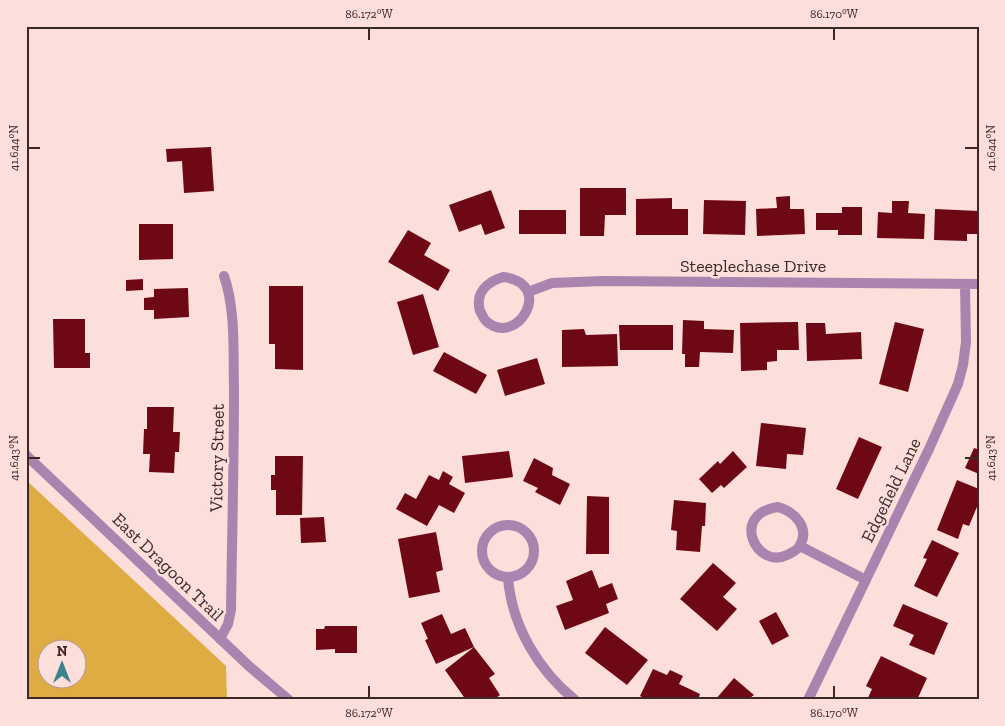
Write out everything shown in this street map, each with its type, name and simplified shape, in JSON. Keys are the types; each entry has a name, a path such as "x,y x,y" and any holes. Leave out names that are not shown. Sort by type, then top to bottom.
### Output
{"street":[{"name":"Victory Street","path":"220,639 228,624 231,610 234,436 234,363 230,302 224,276"},
{"path":"503,277 513,278 522,284 528,292 528,308 524,318 516,324 506,328 495,326 486,321 482,316 479,306 480,296 484,287 493,280 503,277"},
{"name":"Steeplechase Drive","path":"528,292 552,283 602,281 979,284"},
{"name":"Edgefield Lane","path":"808,700 929,449 958,384 966,342 965,284"},
{"name":"East Dragoon Trail","path":"26,455 250,668 289,700"},
{"path":"778,507 788,510 797,516 802,526 803,536 800,546 795,552 783,557 773,558 763,553 755,546 751,536 753,520 759,513 768,508 778,507"},
{"path":"503,526 515,526 528,535 533,544 534,555 531,565 524,573 508,578 493,574 486,566 482,557 482,546 486,537 493,529 503,526"},
{"path":"800,546 866,580"},
{"path":"508,578 510,598 520,627 531,650 545,670 575,700"}],"shaded area":[{"path":"26,480 226,666 227,700 26,700"}],"building":[{"path":"211,147 214,191 184,193 182,161 167,162 166,149"},
{"path":"580,188 626,188 626,215 605,215 604,236 580,236"},
{"path":"491,190 505,228 485,235 481,224 459,232 449,205"},
{"path":"790,196 790,209 804,209 805,234 757,236 756,209 777,208 776,197"},
{"path":"672,198 672,209 688,209 688,235 636,235 636,199"},
{"path":"704,200 746,201 745,235 703,234"},
{"path":"892,201 909,201 908,213 925,214 924,239 877,238 878,212 892,213"},
{"path":"842,207 862,207 862,235 838,235 838,230 816,230 816,213 842,213"},
{"path":"935,209 979,211 979,234 967,234 967,241 934,240"},
{"path":"519,210 566,210 566,234 519,234"},
{"path":"139,224 173,224 173,259 139,260"},
{"path":"408,230 431,243 424,255 450,270 438,291 388,262"},
{"path":"143,279 143,290 126,291 126,280"},
{"path":"269,286 303,286 303,370 275,369 275,344 269,344"},
{"path":"188,288 189,317 154,319 154,310 144,310 144,298 154,297 154,289"},
{"path":"423,294 439,347 413,355 397,302"},
{"path":"53,319 85,319 85,353 90,353 90,368 54,368"},
{"path":"683,320 704,321 704,329 734,330 733,353 700,352 699,367 685,367 685,354 682,354"},
{"path":"798,322 799,350 777,350 777,361 767,362 767,370 741,371 740,323"},
{"path":"895,322 924,329 908,392 879,384"},
{"path":"806,323 825,323 826,334 861,332 862,359 807,361"},
{"path":"619,325 673,325 673,350 620,350"},
{"path":"584,329 586,335 617,334 618,366 562,367 562,330"},
{"path":"444,352 487,375 476,394 433,371"},
{"path":"537,358 545,384 505,396 497,370"},
{"path":"147,407 174,407 173,432 180,432 179,452 175,452 174,473 149,472 150,454 143,454 144,429 147,429"},
{"path":"761,423 806,428 803,455 787,454 786,469 756,466"},
{"path":"859,437 882,447 858,499 836,489"},
{"path":"979,444 979,474 965,468 974,448 977,449"},
{"path":"509,451 513,477 465,483 462,456"},
{"path":"733,451 747,467 724,488 721,485 712,493 699,479 718,461 720,464"},
{"path":"275,456 303,456 302,515 276,515 276,490 271,490 271,475 275,475"},
{"path":"534,458 553,468 552,475 570,484 560,505 535,492 538,488 523,481"},
{"path":"443,471 453,477 449,484 465,493 454,513 439,505 427,526 396,509 405,493 416,499 429,475 439,480"},
{"path":"957,480 979,489 979,502 969,526 963,524 958,539 937,530"},
{"path":"587,496 609,497 609,554 586,554"},
{"path":"674,500 706,503 705,526 702,526 700,552 676,550 677,531 671,530"},
{"path":"324,517 326,542 301,543 300,518"},
{"path":"436,532 443,570 436,572 440,592 409,598 398,539"},
{"path":"932,540 959,553 937,597 914,586 927,559 923,558"},
{"path":"713,563 736,583 723,597 737,609 717,631 680,599"},
{"path":"592,570 599,588 612,583 618,599 606,604 609,613 565,630 556,606 573,600 566,581"},
{"path":"903,604 948,623 934,655 909,645 914,635 893,626"},
{"path":"776,612 789,636 772,645 759,621"},
{"path":"442,614 451,634 465,628 474,647 436,664 425,640 428,639 421,623"},
{"path":"325,626 357,626 357,653 335,653 335,649 316,650 316,629 324,629"},
{"path":"605,627 648,660 627,685 585,653"},
{"path":"474,647 495,674 489,678 500,695 493,700 466,700 445,670"},
{"path":"881,656 927,678 917,700 898,698 897,700 867,700 872,689 866,686"},
{"path":"653,669 667,675 670,670 683,676 679,684 700,694 698,700 648,700 640,696"},
{"path":"734,678 754,695 747,700 715,700"}]}
